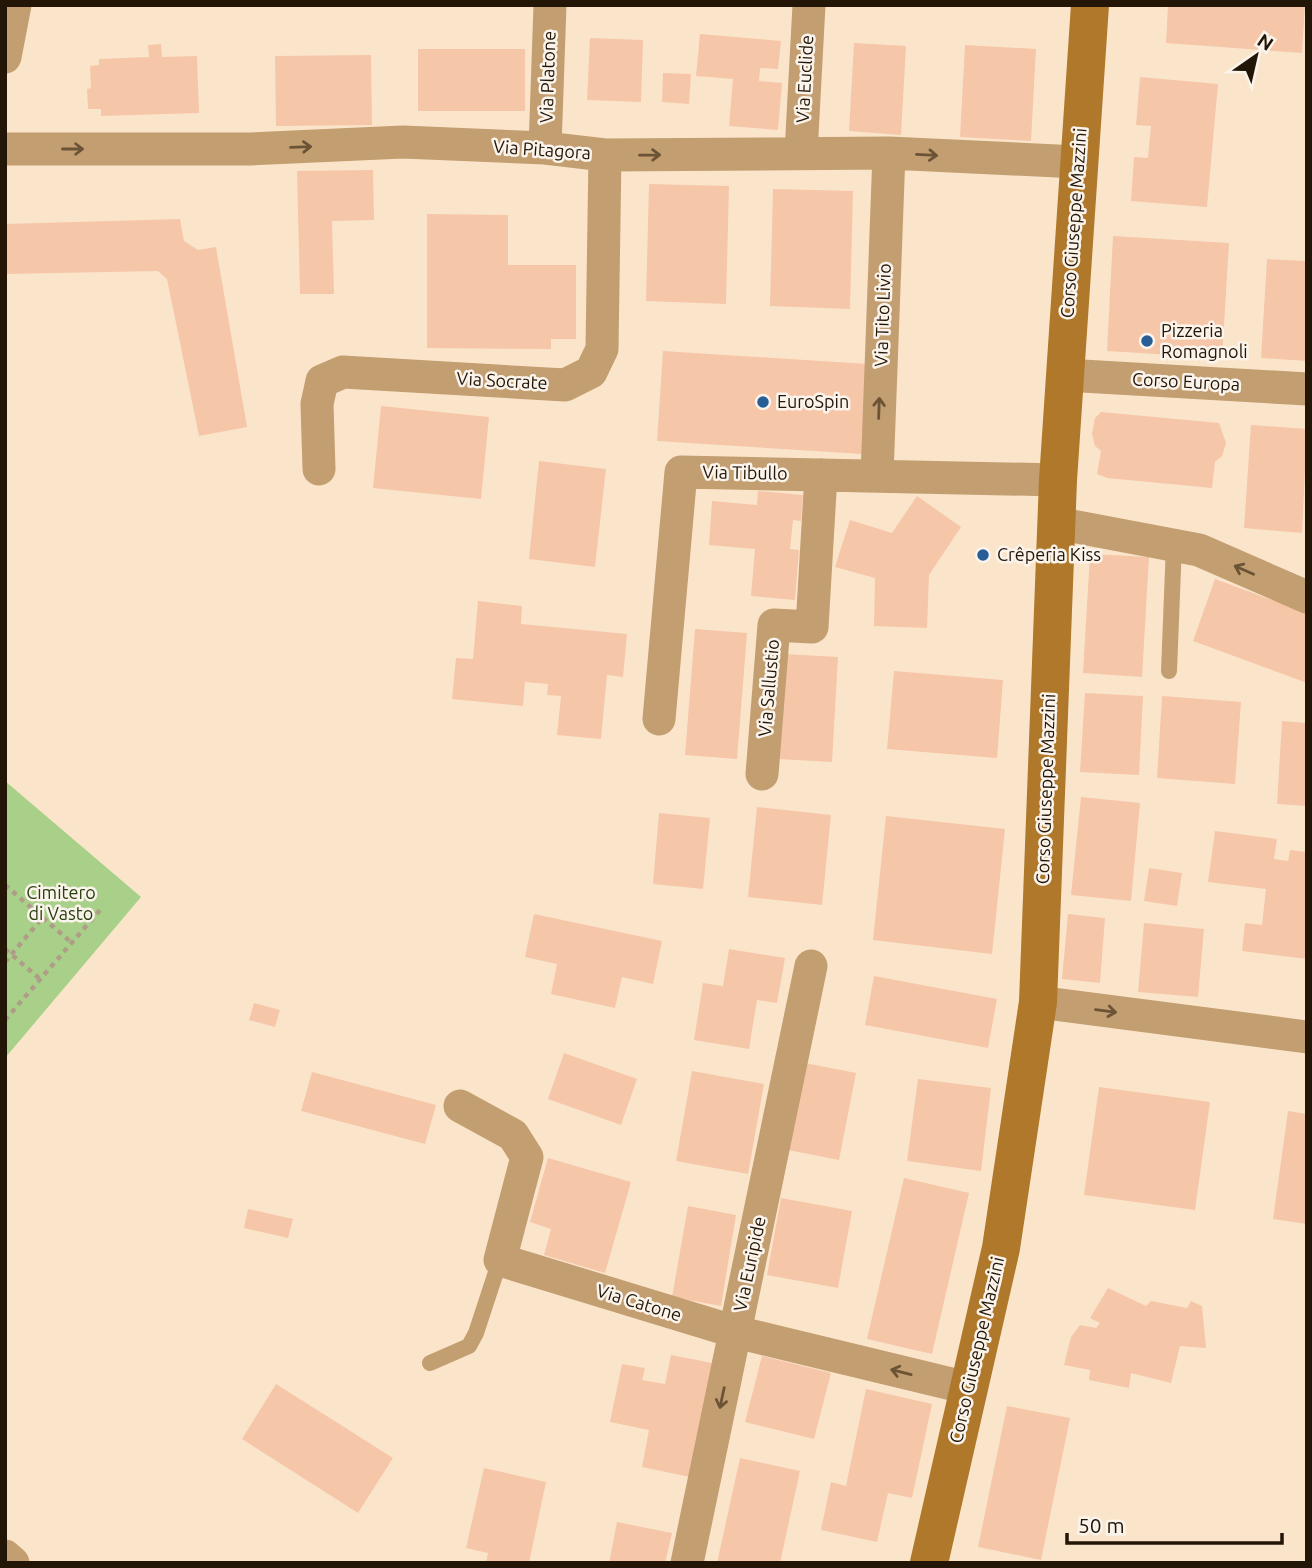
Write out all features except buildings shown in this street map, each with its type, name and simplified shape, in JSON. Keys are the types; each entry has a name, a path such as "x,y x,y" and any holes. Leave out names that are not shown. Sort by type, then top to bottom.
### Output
{"main road":[{"name":"Corso Giuseppe Mazzini","path":"929,1563 1000,1248 1038,1002 1058,480 1090,5"}],"street":[{"path":"5,57 15,5"},
{"name":"Via Platone","path":"545,148 550,5"},
{"name":"Via Euclide","path":"801,153 809,5"},
{"name":"Via Pitagora","path":"5,149 250,149 403,142 545,148 605,155 889,153 1078,162"},
{"name":"Via Tito Livio","path":"877,476 889,153"},
{"name":"Via Socrate","path":"319,469 317,404 322,381 343,372 565,385 592,373 602,349 605,155"},
{"name":"Corso Europa","path":"1065,375 1307,389"},
{"name":"Via Tibullo","path":"659,719 681,472 1058,480"},
{"name":"Via Sallustio","path":"762,774 774,625 812,627 821,475"},
{"path":"1056,523 1199,550 1307,597"},
{"name":"Via Euripide","path":"687,1563 811,966"},
{"path":"1038,1002 1307,1037"},
{"path":"460,1107 513,1135 527,1157 499,1260"},
{"name":"Via Catone","path":"499,1260 736,1332 968,1388"},
{"path":"5,1556 13,1563"}],"lane":[{"path":"1169,671 1174,544"},
{"path":"430,1363 469,1346 476,1334 499,1260"}],"path":[{"path":"5,886 72,943"},
{"path":"5,1020 100,910"},
{"path":"5,962 43,917"},
{"path":"5,949 40,979"}],"green space":[{"name":"Cimitero di Vasto","path":"5,781 141,897 5,1058"}],"place":[{"name":"Pizzeria Romagnoli","path":"1147,341"},
{"name":"EuroSpin","path":"763,402"},
{"name":"Crêperia Kiss","path":"983,555"}]}
